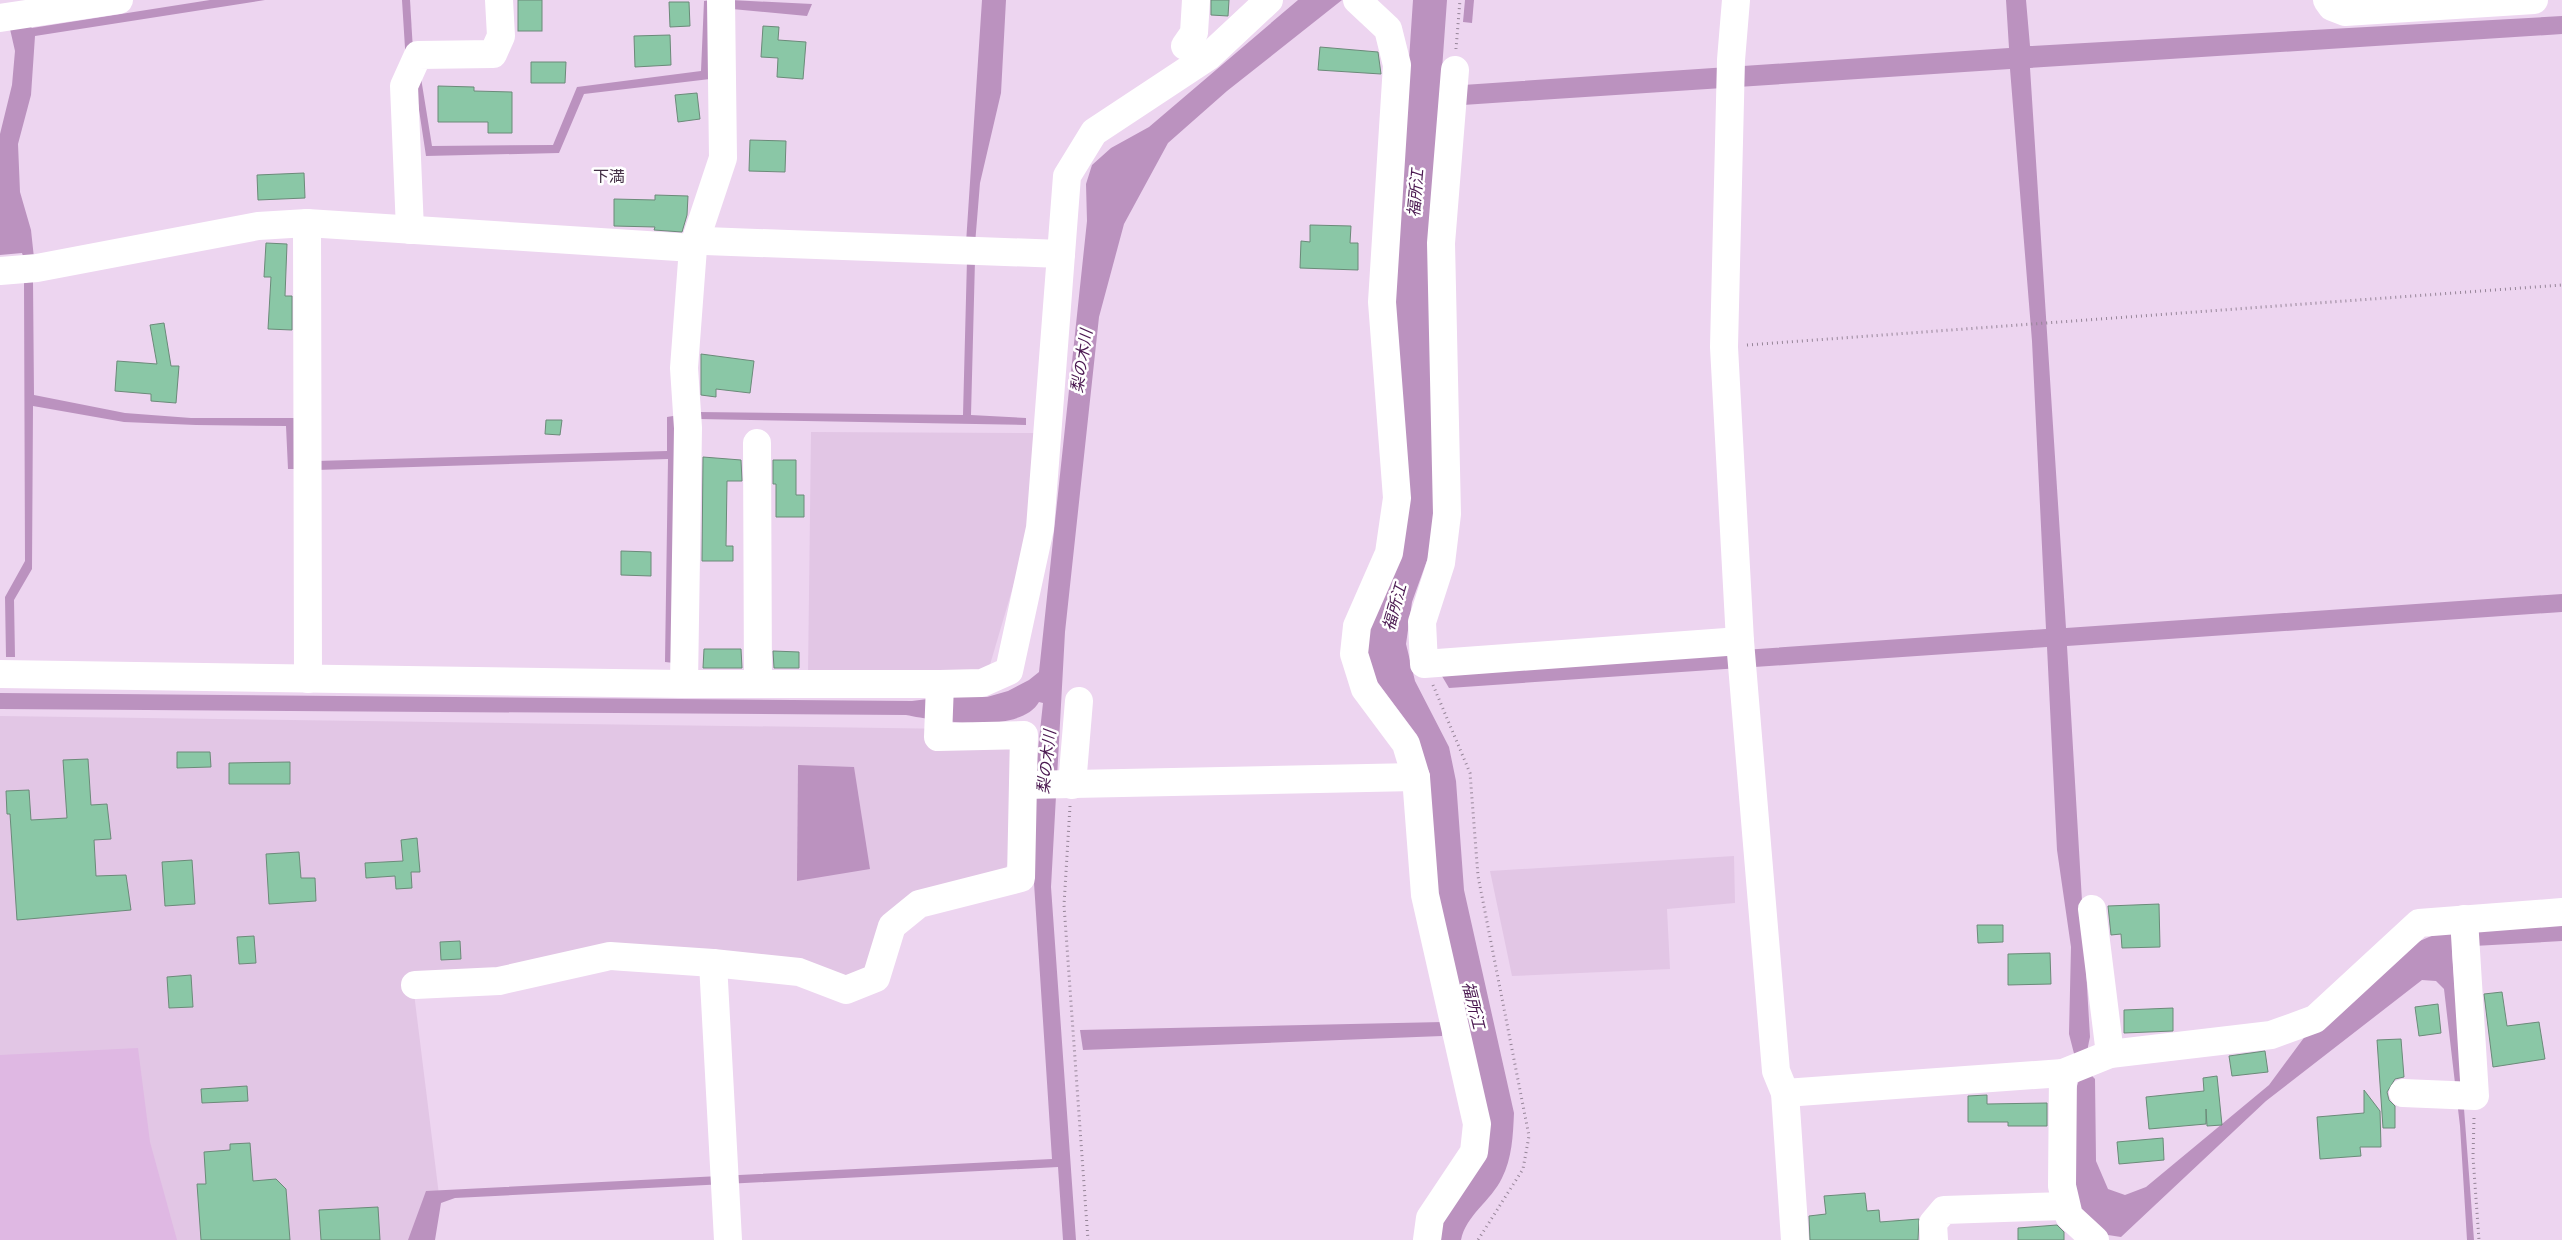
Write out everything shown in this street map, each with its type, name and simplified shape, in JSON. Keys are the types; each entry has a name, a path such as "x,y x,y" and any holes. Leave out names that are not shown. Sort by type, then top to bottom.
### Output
{"street":[{"path":"25,12 119,0"},
{"path":"410,230 404,86 418,55 493,54 502,36 499,0"},
{"path":"684,684 687,419 684,368 696,242 722,158 720,0"},
{"path":"1185,46 1194,33 1196,0"},
{"path":"0,674 308,670 684,684 940,684 982,683 1009,671 1040,528 1067,176 1094,132 1209,56 1269,0"},
{"path":"1736,0 1731,60 1724,347 1740,641 1776,1071 1785,1093 1795,1240"},
{"path":"2327,0 2332,7 2345,12 2534,0"},
{"path":"1359,3 1388,29 1396,66 1382,302 1397,498 1389,553 1357,626 1354,654 1365,689 1406,744 1416,777 1424,895 1477,1124 1474,1152 1430,1218 1427,1240"},
{"path":"1455,70 1441,243 1447,514 1441,562 1422,622 1424,664 1740,641"},
{"path":"307,223 308,670"},
{"path":"19,270 258,226 307,223 410,230 696,242 1061,254"},
{"path":"757,443 758,684"},
{"path":"416,985 499,981 610,956 713,963 799,972 846,990 876,978 892,926 919,904 1021,878 1024,735 938,737 940,684"},
{"path":"1072,785 1079,701"},
{"path":"1023,785 1416,777"},
{"path":"2092,909 2103,1057"},
{"path":"1785,1093 2067,1072 2103,1057 2271,1035 2315,1019 2419,923 2562,912"},
{"path":"2403,1093 2475,1096 2464,919"},
{"path":"713,963 728,1240"},
{"path":"2067,1072 2062,1186 2069,1216 2093,1238"},
{"path":"1934,1240 1933,1223 1944,1210 2066,1206"}],"path":[{"path":"1455,70 1460,0"},
{"path":"1724,347 2562,285"},
{"path":"1424,664 1470,773 1478,876 1529,1136 1523,1169 1478,1240"},
{"path":"1072,785 1064,905 1088,1240"},
{"path":"2475,1096 2473,1157 2479,1240"}],"shaded area":[{"path":"811,432 1037,433 1024,549 987,675 808,674"},
{"path":"0,716 957,729 1014,724 1012,857 1001,876 903,902 868,971 848,980 804,964 412,977 439,1195 427,1240 0,1240"},
{"path":"1734,856 1735,903 1667,909 1670,969 1512,976 1490,871"},
{"path":"138,1048 150,1142 177,1240 0,1240 0,1055"}],"water":[{"path":"210,0 265,0 35,36 31,95 18,144 20,192 31,230 34,258 24,259 22,253 0,255 0,134 12,85 15,51 10,29 27,23 32,28"},
{"path":"402,0 410,0 413,51 406,64"},
{"path":"711,0 710,79 584,94 559,153 426,156 416,90 421,78 432,146 553,145 577,87 701,71 704,1"},
{"path":"731,0 812,4 807,16 732,9"},
{"path":"982,0 1006,0 1001,93 980,183 975,244 966,243"},
{"name":"梨の木川","path":"1298,0 1342,0 1227,91 1168,143 1124,224 1099,317 1065,632 1051,887 1076,1240 1063,1240 1058,1167 455,1198 441,1203 435,1240 408,1240 426,1191 1052,1159 1034,883 1035,777 1043,703 1039,702 1029,712 1015,719 977,723 906,715 0,709 0,693 912,701 951,696 987,697 1008,691 1029,680 1039,672 1087,221 1086,184 1092,165 1111,148 1149,127"},
{"name":"福所江","path":"1413,0 1447,0 1429,250 1440,504 1430,552 1412,602 1406,644 1415,681 1449,747 1456,781 1464,890 1514,1113 1511,1147 1508,1163 1502,1178 1492,1194 1473,1215 1461,1240 1434,1240 1435,1224 1481,1154 1436,896 1429,783 1417,735 1370,672 1364,639 1401,550 1394,285"},
{"path":"1465,0 1474,0 1472,23 1463,22"},
{"path":"2006,0 2026,0 2030,46 2562,16 2562,34 2030,68 2066,628 2562,594 2562,612 2067,646 2090,1037 2087,1065 2095,1079 2096,1161 2108,1189 2125,1195 2146,1187 2269,1085 2306,1035 2415,943 2436,934 2562,923 2562,941 2474,946 2452,951 2474,1240 2467,1240 2460,1126 2444,989 2436,981 2422,980 2266,1101 2121,1237 2108,1235 2105,1240 2078,1209 2071,1187 2074,1095 2080,1077 2069,1034 2071,947 2057,850 2047,647 1449,688 1439,671 2046,629 2032,341 2010,69 1463,105 1463,85 2009,48"},
{"path":"967,259 975,260 971,415 1026,418 1026,425 699,419 674,663 665,662 668,459 316,470 316,461 667,451 667,417 697,412 963,415"},
{"path":"33,281 34,395 125,413 191,418 294,418 300,469 288,469 286,426 124,422 33,406 32,569 14,600 15,657 6,657 5,597 25,561 24,283"},
{"path":"798,765 854,767 870,869 797,881"},
{"path":"1443,1022 1442,1036 1083,1050 1080,1030"}],"building":[{"path":"518,0 542,0 542,31 518,31"},
{"path":"1211,0 1229,0 1228,16 1211,15"},
{"path":"669,2 689,2 690,26 670,27"},
{"path":"763,26 779,27 778,40 806,42 803,79 777,77 778,58 761,57"},
{"path":"670,35 671,65 635,67 634,36"},
{"path":"1320,47 1378,52 1381,74 1318,70"},
{"path":"531,62 566,62 565,83 531,83"},
{"path":"438,86 474,87 474,91 512,92 512,133 488,133 488,122 438,122"},
{"path":"697,93 700,119 678,122 675,95"},
{"path":"750,140 786,141 785,172 749,171"},
{"path":"304,173 305,198 258,200 257,175"},
{"path":"655,195 688,196 687,215 682,232 654,230 655,227 614,226 614,199 655,200"},
{"path":"1310,225 1351,226 1350,243 1358,243 1358,270 1300,268 1301,241 1310,242"},
{"path":"266,243 287,244 285,296 292,296 292,330 268,329 271,277 264,277"},
{"path":"164,323 171,366 179,366 176,403 151,401 151,394 115,391 117,361 157,364 150,325"},
{"path":"701,354 754,361 750,393 716,389 716,397 701,395"},
{"path":"546,420 562,420 560,435 545,434"},
{"path":"703,457 741,460 742,481 727,481 726,546 733,546 733,561 702,561"},
{"path":"773,460 796,460 796,495 804,495 804,517 776,517 776,484 773,484"},
{"path":"621,551 651,552 651,576 621,575"},
{"path":"704,649 741,649 742,668 703,668"},
{"path":"773,651 799,652 799,668 774,668"},
{"path":"177,752 210,752 211,767 177,768"},
{"path":"88,759 91,805 107,804 111,839 94,840 96,876 126,875 131,910 17,920 10,814 7,814 6,791 29,790 31,820 67,818 63,760"},
{"path":"290,762 290,784 229,784 229,763"},
{"path":"417,838 420,872 411,872 412,888 396,889 395,876 366,878 365,863 403,861 401,840"},
{"path":"299,852 301,878 315,878 316,901 269,904 266,854"},
{"path":"192,860 195,904 165,906 162,862"},
{"path":"2159,904 2160,947 2122,948 2121,934 2111,935 2108,906"},
{"path":"1977,925 2003,925 2003,942 1978,943"},
{"path":"254,936 256,963 239,964 237,937"},
{"path":"460,941 461,959 441,960 440,942"},
{"path":"2050,953 2051,984 2008,985 2008,954"},
{"path":"191,975 193,1007 169,1008 167,977"},
{"path":"2502,992 2507,1026 2539,1022 2545,1059 2493,1067 2484,994"},
{"path":"2438,1004 2441,1033 2419,1036 2415,1007"},
{"path":"2173,1008 2173,1031 2124,1033 2124,1010"},
{"path":"2401,1039 2404,1077 2395,1079 2387,1092 2389,1100 2395,1106 2395,1128 2383,1128 2377,1040"},
{"path":"2265,1051 2268,1072 2232,1076 2229,1056"},
{"path":"2217,1076 2222,1125 2207,1126 2206,1109 2206,1124 2149,1129 2146,1097 2204,1091 2203,1078"},
{"path":"247,1086 248,1101 202,1103 201,1089"},
{"path":"2364,1090 2380,1111 2381,1147 2360,1147 2361,1156 2320,1159 2317,1117 2364,1113"},
{"path":"1987,1095 1987,1104 2047,1103 2047,1126 2008,1126 2008,1122 1968,1122 1968,1096"},
{"path":"2163,1138 2164,1160 2119,1164 2117,1142"},
{"path":"250,1143 253,1181 276,1179 286,1189 290,1240 201,1240 197,1184 206,1184 204,1152 230,1150 230,1144"},
{"path":"1865,1193 1867,1211 1879,1210 1880,1222 1919,1219 1918,1240 1810,1240 1809,1216 1826,1214 1824,1196"},
{"path":"378,1207 380,1240 321,1240 319,1210"},
{"path":"2057,1225 2064,1232 2064,1240 2018,1240 2018,1228"}],"district":[{"name":"下満","path":"609,176"}]}
